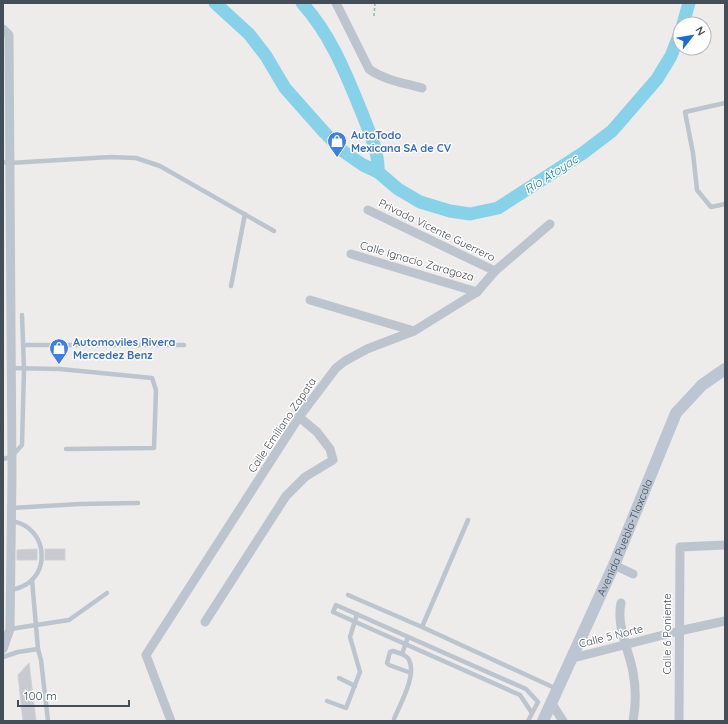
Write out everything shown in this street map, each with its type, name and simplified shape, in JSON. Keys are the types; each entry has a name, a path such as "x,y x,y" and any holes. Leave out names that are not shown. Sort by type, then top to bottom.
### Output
{"main road":[{"name":"Avenida Puebla-Tlaxcala","path":"543,721 614,566 676,413 702,385 725,369"}],"street":[{"path":"339,5 369,69 384,77 422,88"},
{"path":"3,28 9,35 6,163 10,368 7,458 12,472 10,520 10,629 3,649"},
{"name":"Privada Vicente Guerrero","path":"368,210 495,272"},
{"name":"Calle Emiliano Zapata","path":"171,721 146,655 299,417 336,368 345,361 367,349 414,331 477,292 495,272 550,224"},
{"name":"Calle Ignacio Zaragoza","path":"351,254 477,292"},
{"path":"310,300 414,331"},
{"path":"205,622 286,496 305,476 333,460 330,449 317,432 299,417"},
{"path":"723,545 725,536"},
{"name":"Calle 6 Poniente","path":"679,721 680,547 723,545"},
{"path":"614,566 633,574"},
{"path":"621,603 619,616 635,684 633,721"},
{"name":"Calle 5 Norte","path":"573,658 725,621"},
{"path":"552,704 563,721"}],"lane":[{"path":"725,103 685,112 698,190 711,207 725,204"},
{"path":"6,163 111,157 136,158 160,166 274,231"},
{"path":"231,286 245,214"},
{"path":"7,458 22,445 24,369 22,315"},
{"path":"23,345 184,345"},
{"path":"10,368 60,369 152,378 156,390 154,448 66,449"},
{"path":"11,508 80,504 138,503"},
{"path":"10,520 28,527 36,536 41,547 42,560 39,571 32,580 23,586 10,590"},
{"path":"422,627 468,520"},
{"path":"32,580 38,649 41,660 48,721"},
{"path":"10,629 69,620 107,593"},
{"path":"348,595 422,627 558,690"},
{"path":"528,721 538,702 526,689 336,605 333,612 520,695 532,713"},
{"path":"327,701 346,708 360,672 350,637 357,614"},
{"path":"402,654 408,637"},
{"path":"3,657 18,652 38,649"},
{"path":"394,719 410,680 411,673 410,661 408,658 393,651 390,652 387,663 389,665 411,673"},
{"path":"492,682 495,675"},
{"path":"339,678 355,686"}],"path":[{"path":"374,3 374,16"}],"building":[{"path":"37,549 37,560 17,560 17,550"},
{"path":"45,549 65,549 65,560 45,560"},
{"path":"29,663 36,721 23,721 18,675"}],"waterway":[{"name":"Río Atoyac","path":"215,3 249,34 266,56 285,88 344,152 363,165 378,172 398,189 420,202 450,211 470,214 498,208 583,153 612,131 657,79 672,53"},
{"name":"Río Atoyac","path":"302,3 330,42 344,69 373,142 377,157 378,172"},
{"name":"Río Atoyac","path":"685,16 689,3"}],"place":[{"name":"AutoTodo Mexicana SA de CV","path":"337,158"},
{"name":"Automoviles Rivera Mercedez Benz","path":"59,365"}]}
